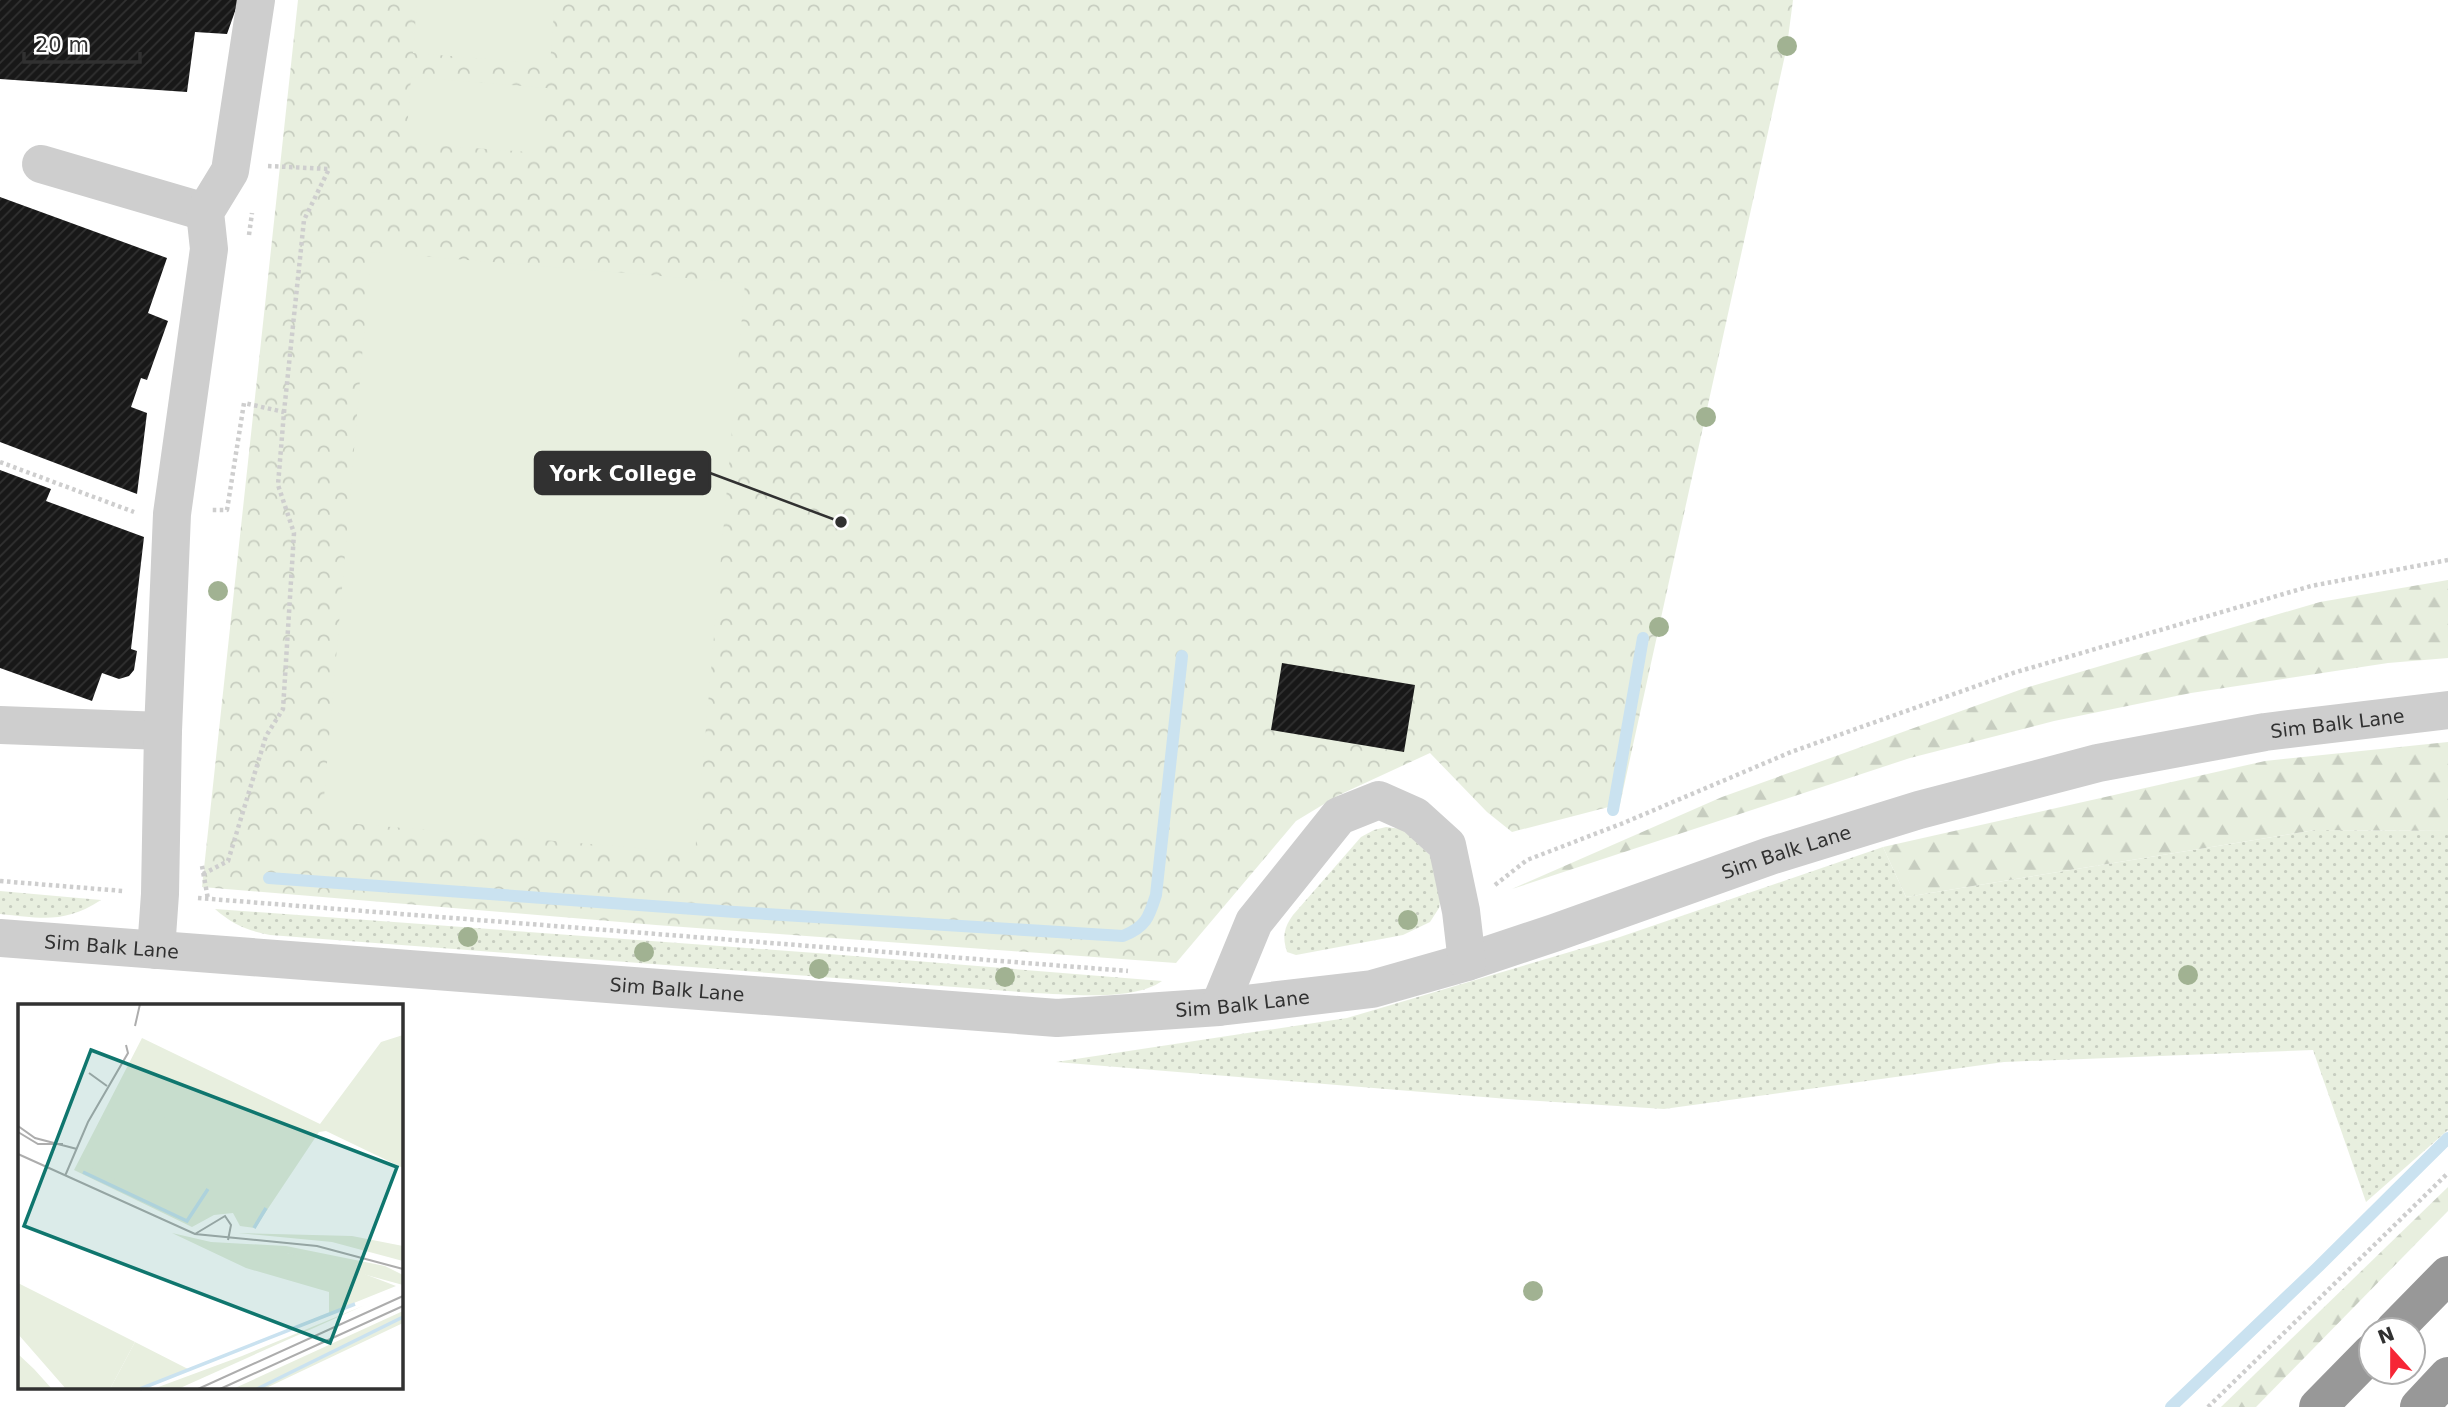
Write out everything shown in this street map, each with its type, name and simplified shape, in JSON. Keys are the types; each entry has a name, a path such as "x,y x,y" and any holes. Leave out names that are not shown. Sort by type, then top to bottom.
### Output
{"highway":[{"path":"2408,1316 2448,1275"},
{"path":"2318,1407 2357,1367"},
{"path":"2419,1407 2448,1376"}],"street":[{"path":"156,950 172,514 209,249 205,212 230,171 256,0"},
{"path":"41,164 205,212"},
{"name":"Sim Balk Lane","path":"0,938 1057,1018 1219,1007 1372,989 1467,962 1770,856 1919,810 2098,763 2265,732 2448,710"},
{"path":"0,725 163,732"},
{"path":"0,753 73,727"},
{"path":"1219,1007 1254,922 1339,816 1379,800 1415,816 1447,845 1461,911 1467,962"}],"path":[{"path":"261,165 280,169 329,169 304,220 284,412"},
{"path":"248,241 254,201"},
{"path":"203,874 228,861 266,736 283,709 294,533 285,504"},
{"path":"1461,911 1527,860 1621,824 1791,752 1934,701 2013,673 2311,586 2448,560"},
{"path":"201,864 208,899"},
{"path":"271,904 1140,972"},
{"path":"2208,1407 2448,1173"}],"green space":[{"path":"298,0 1793,0 1787,46 1620,804 1512,832 1487,812 1430,753 1339,795 1296,821 1176,963 656,925 202,887"},
{"path":"417,0 555,0 550,64 413,53"},
{"path":"411,77 547,88 542,153 406,143"},
{"path":"371,252 745,283 695,853 322,821"},
{"path":"2448,580 2448,658 2388,663 2191,693 2054,721 1910,758 1512,889 1722,797 2025,688 2320,602"},
{"path":"2448,742 2448,831 2315,830 1906,897 1883,847 2265,761"},
{"path":"1386,827 1402,829 1432,857 1442,890 1439,908 1430,922 1403,935 1296,955 1287,952 1285,932 1293,915 1361,837"},
{"path":"2315,830 2448,831 2448,1130 2366,1202 2313,1050 2004,1062 1664,1109 1056,1062 1347,1018 1617,938 1883,847 1906,897"},
{"path":"0,891 101,900 88,908 64,916 28,917 0,914"},
{"path":"215,909 1162,981 1150,988 1117,994 1033,993 270,935 241,926"},
{"path":"2448,1187 2448,1211 2256,1407 2221,1407"}],"building":[{"path":"0,0 239,0 227,34 195,32 187,92 0,79"},
{"path":"0,197 167,258 148,313 168,321 147,380 141,378 131,407 147,413 137,494 0,442"},
{"path":"0,470 51,489 46,501 144,537 131,649 137,651 134,670 129,676 119,679 102,673 92,701 0,668"},
{"path":"1282,663 1415,685 1404,752 1271,730"}],"waterway":[{"path":"1613,810 1643,638"},
{"path":"269,878 735,912 1123,936 1142,925 1156,895 1182,656"},
{"path":"2171,1407 2448,1138"}],"place":[{"name":"York College","path":"841,522"}]}
